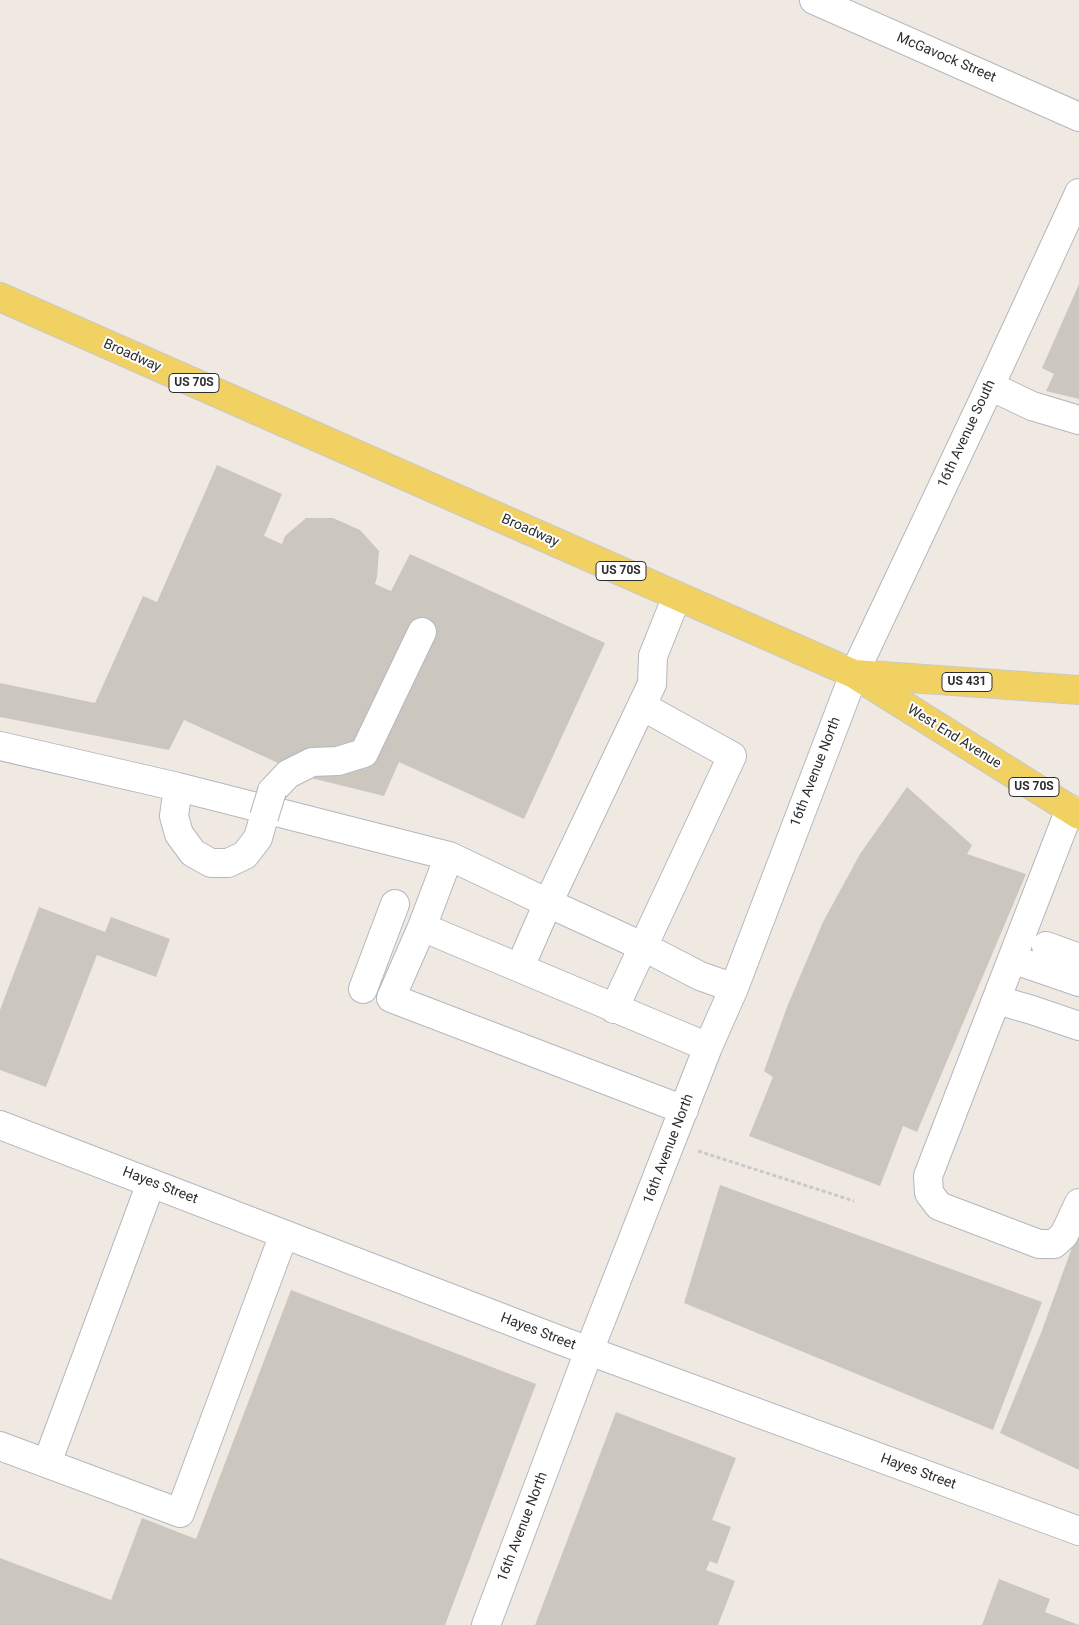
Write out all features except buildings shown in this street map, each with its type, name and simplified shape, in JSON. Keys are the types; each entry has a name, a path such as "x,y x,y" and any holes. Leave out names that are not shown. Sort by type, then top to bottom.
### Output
{"main road":[{"name":"Broadway","path":"0,297 854,674 1079,690"},
{"name":"West End Avenue","path":"854,674 1074,812"}],"street":[{"name":"McGavock Street","path":"814,0 1079,117"},
{"name":"16th Avenue South","path":"854,674 1079,193"},
{"path":"990,386 1032,406 1079,420"},
{"path":"520,967 548,903 652,684 653,656 677,596"},
{"path":"178,786 174,816 178,834 193,853 211,863 228,863 244,855 258,838 272,791 288,774 312,762 338,761 364,753 422,632"},
{"name":"16th Avenue North","path":"486,1625 589,1351 708,1047 734,988 854,674"},
{"path":"614,1009 732,756 642,706"},
{"path":"0,746 178,786 449,856 644,947 700,976 734,988"},
{"path":"1074,812 1012,959 928,1176 930,1193 939,1206 1039,1244 1054,1244 1064,1236 1079,1203"},
{"path":"449,856 422,927 391,998 684,1110"},
{"path":"363,988 395,904"},
{"path":"422,927 708,1047"},
{"path":"1046,946 1079,958"},
{"path":"1012,959 1079,982"},
{"path":"997,1000 1079,1026"},
{"name":"Hayes Street","path":"0,1125 589,1351 1079,1531"},
{"path":"47,1463 151,1183"},
{"path":"0,1446 180,1512 284,1234"}],"path":[{"path":"694,1150 854,1201"}]}
